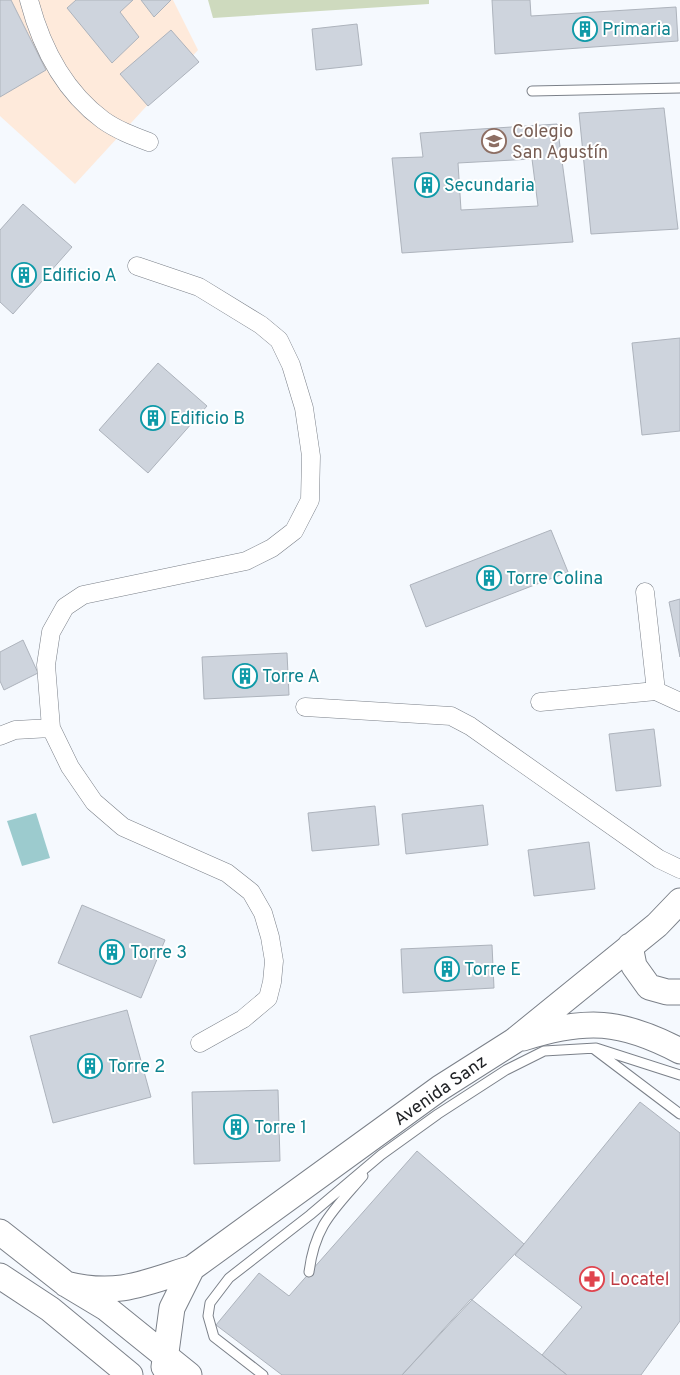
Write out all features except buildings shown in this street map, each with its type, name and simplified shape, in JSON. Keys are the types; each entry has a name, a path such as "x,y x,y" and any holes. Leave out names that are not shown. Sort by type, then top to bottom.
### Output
{"street":[{"path":"30,0 45,50 57,70 103,120 149,142"},
{"path":"137,266 198,287 261,325 278,340 291,365 304,408 311,456 310,500 294,531 272,548 246,561 83,595 65,607 51,632 46,665 52,728 70,768 94,802 123,827 227,873 251,892 263,913 274,961 268,998 243,1019 200,1043"},
{"path":"645,592 656,691"},
{"path":"540,702 656,691 680,702"},
{"path":"305,707 451,716 470,726 659,859 680,869"},
{"path":"0,736 15,730 52,728"},
{"name":"Avenida Sanz","path":"192,1268 440,1088 514,1041 657,925 680,901"},
{"path":"630,946 634,966 648,987 667,992 680,992"},
{"path":"514,1041 570,1026 607,1024 652,1038 680,1051"},
{"path":"0,1232 66,1284 106,1308 164,1365 189,1375"},
{"path":"66,1284 104,1291 147,1284 192,1268"},
{"path":"164,1365 172,1308 192,1268"},
{"path":"0,1276 50,1309 130,1375"}],"lane":[{"path":"532,90 680,88"},
{"path":"263,1375 214,1338 208,1316 210,1303 229,1278 310,1216 381,1155 438,1114 514,1066 544,1051 592,1048 680,1075"},
{"path":"592,1048 680,1114"},
{"path":"309,1272 312,1249 323,1222 440,1088"}],"shaded area":[{"path":"0,0 173,0 198,50 75,184 0,116"}],"green space":[{"path":"208,0 429,0 429,4 213,18"}],"water":[{"path":"36,813 50,858 22,866 7,821"}],"place":[{"name":"Primaria","path":"585,29"},
{"name":"Colegio San Agustín","path":"494,141"},
{"name":"Secundaria","path":"427,185"},
{"name":"Edificio A","path":"24,275"},
{"name":"Edificio B","path":"153,418"},
{"name":"Torre Colina","path":"489,578"},
{"name":"Torre A","path":"245,676"},
{"name":"Torre 3","path":"112,952"},
{"name":"Torre E","path":"447,969"},
{"name":"Torre 2","path":"90,1066"},
{"name":"Torre 1","path":"236,1127"},
{"name":"Locatel","path":"592,1279"}]}
